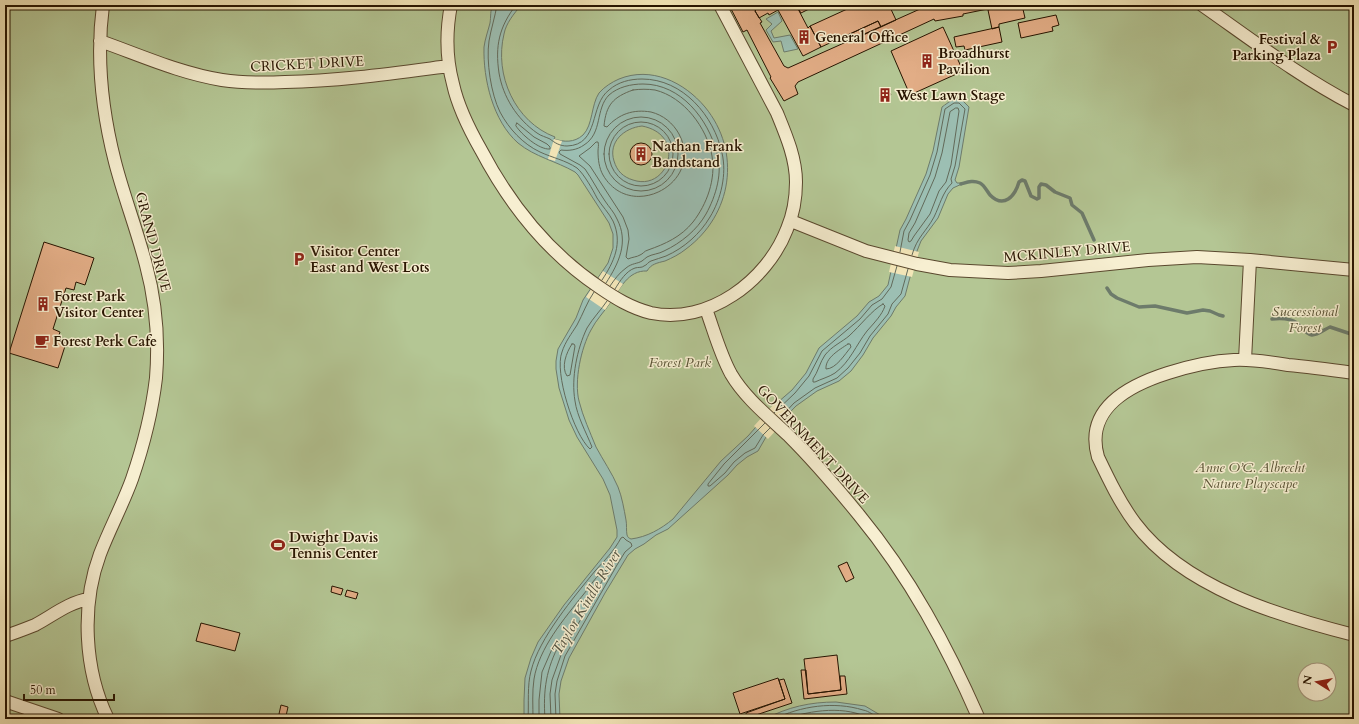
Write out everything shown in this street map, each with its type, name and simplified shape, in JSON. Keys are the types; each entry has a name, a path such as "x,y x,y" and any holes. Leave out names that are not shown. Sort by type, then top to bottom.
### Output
{"street":[{"name":"GRAND DRIVE","path":"103,5 100,41 102,99 115,162 151,285 155,312 157,359 154,394 140,454 121,506 100,554 88,599 88,641 91,667 108,719"},
{"path":"451,5 447,40 449,66 453,85 464,117 488,164 504,190 522,215 544,240 570,265 594,284 614,297 640,310 662,314 684,314 706,309 730,296 751,282 776,251 783,239 794,207 796,181 794,164 785,131 720,5"},
{"path":"1202,5 1291,67 1354,106"},
{"name":"CRICKET DRIVE","path":"100,41 174,68 222,80 244,82 315,82 449,66"},
{"name":"MCKINLEY DRIVE","path":"790,221 850,246 890,258 950,270 1008,273 1040,272 1148,260 1197,257 1250,260 1354,270"},
{"path":"1245,360 1250,260"},
{"name":"GOVERNMENT DRIVE","path":"706,309 723,358 731,374 741,388 824,474 878,539 906,580 943,643 962,681 978,719"},
{"path":"1354,373 1245,360 1219,361 1183,369 1148,380 1128,389 1111,403 1100,420 1095,439 1095,448 1098,457 1136,524 1157,547 1184,568 1211,584 1253,603 1313,624 1354,635"},
{"path":"5,636 34,625 72,604 88,599"},
{"path":"5,701 58,719"}],"green space":[{"name":"Forest Park","path":"5,5 1354,5 1354,719 5,719"}],"water":[{"name":"Taylor Kindle River","path":"493,5 521,5 508,22 504,34 502,65 505,81 519,109 541,130 555,137 554,139 569,141 580,138 589,126 596,98 599,93 608,85 619,79 631,75 643,74 666,79 687,90 697,98 717,125 724,143 727,163 727,182 722,201 714,219 702,235 684,251 668,260 652,265 647,271 635,274 625,281 593,326 587,337 581,355 577,384 579,401 596,447 618,487 622,499 627,535 631,539 654,532 673,519 721,461 748,436 777,403 792,390 806,373 819,348 857,316 869,302 879,296 888,285 900,230 926,174 933,151 942,107 951,101 961,99 969,107 959,167 955,180 957,183 964,183 953,188 948,194 938,218 921,241 905,296 873,338 851,371 839,381 817,391 796,406 766,437 758,451 737,465 728,475 668,529 656,535 628,555 569,658 561,681 559,694 560,719 524,719 525,678 531,658 538,642 564,605 610,548 617,537 617,530 610,495 603,479 577,437 569,420 559,388 556,361 558,349 576,318 583,300 608,263 613,248 613,234 609,223 575,172 525,148 509,134 502,123 491,99 485,72 484,47","holes":["642,126 656,131 665,140 669,150 668,161 663,171 656,178 645,181 633,180 623,175 617,168 614,161 613,148 615,142 624,133 635,127"]},
{"path":"778,12 782,21 771,31 774,38 790,35 798,49 784,52 781,41 773,42 766,30 772,24 766,19"},
{"path":"836,702 865,706 887,719 765,719 782,711 799,706"}],"pier":[{"path":"554,139 562,141 555,161 548,159"},
{"path":"895,246 919,252 912,277 889,272"},
{"path":"603,271 623,284 605,310 586,297"},
{"path":"776,402 790,415 768,439 754,426"}],"building":[{"path":"729,5 759,5 755,11 762,22 760,23 784,66 788,68 929,5 1007,5 963,14 963,16 935,21 934,19 798,82 795,86 798,94 784,101 770,78 771,77 747,30 743,32"},
{"name":"General Office","path":"759,5 796,5 808,28 810,26 821,47 803,56 778,10 759,18 755,11"},
{"path":"796,5 817,5 801,13"},
{"path":"856,5 889,5 896,20 881,27 878,21 821,47 810,26"},
{"path":"1009,5 1022,5 1025,18 999,24 999,27 992,29 988,10"},
{"path":"1056,15 1059,25 1052,27 1053,31 1021,38 1018,23"},
{"path":"878,21 881,27 850,41 848,35"},
{"name":"Broadhurst Pavilion","path":"943,27 963,71 910,95 891,51"},
{"path":"999,27 1002,42 965,50 964,46 956,47 954,37"},
{"name":"West Lawn Stage","path":"885,89 891,94 886,101 880,96"},
{"name":"Nathan Frank Bandstand","path":"641,143 649,146 652,154 649,162 641,165 633,162 630,154 633,146"},
{"name":"Forest Park Visitor Center","path":"44,242 94,258 85,285 76,282 74,290 66,288 53,329 60,332 57,341 66,343 58,368 9,353"},
{"path":"847,562 854,578 846,582 838,566"},
{"path":"332,586 343,589 341,595 331,592"},
{"path":"347,590 358,593 356,599 345,596"},
{"path":"201,623 240,633 235,651 196,641"},
{"path":"837,655 841,690 808,694 804,659"},
{"path":"801,670 806,670 808,694 841,690 840,676 845,676 847,694 804,699"},
{"path":"778,678 785,699 740,714 733,693"},
{"path":"784,679 792,703 747,718 746,713 785,699 779,680"},
{"path":"281,705 288,707 286,716 279,714"}],"waterway":[{"path":"961,184 973,181 980,183 990,195 1000,201 1004,201 1012,196 1019,182 1022,180 1025,181 1031,196 1037,199 1039,198 1039,187 1041,184 1046,185 1055,192 1070,198 1072,205 1082,213 1094,240"},
{"path":"1107,288 1111,294 1117,298 1139,307 1155,306 1187,313 1203,310 1223,316"},
{"path":"1272,319 1291,320 1297,323 1307,333 1312,335 1330,327 1354,335"}],"place":[{"name":"General Office","path":"804,37"},
{"name":"Festival & Parking Plaza","path":"1332,47"},
{"name":"Broadhurst Pavilion","path":"927,61"},
{"name":"West Lawn Stage","path":"885,95"},
{"name":"Nathan Frank Bandstand","path":"641,154"},
{"name":"Visitor Center East and West Lots","path":"299,259"},
{"name":"Forest Park Visitor Center","path":"43,304"},
{"name":"Forest Perk Cafe","path":"42,341"},
{"name":"Dwight Davis Tennis Center","path":"278,545"}],"park label":[{"name":"Successional Forest","path":"1305,320"},
{"name":"Anne O’C. Albrecht Nature Playscape","path":"1250,476"}]}
